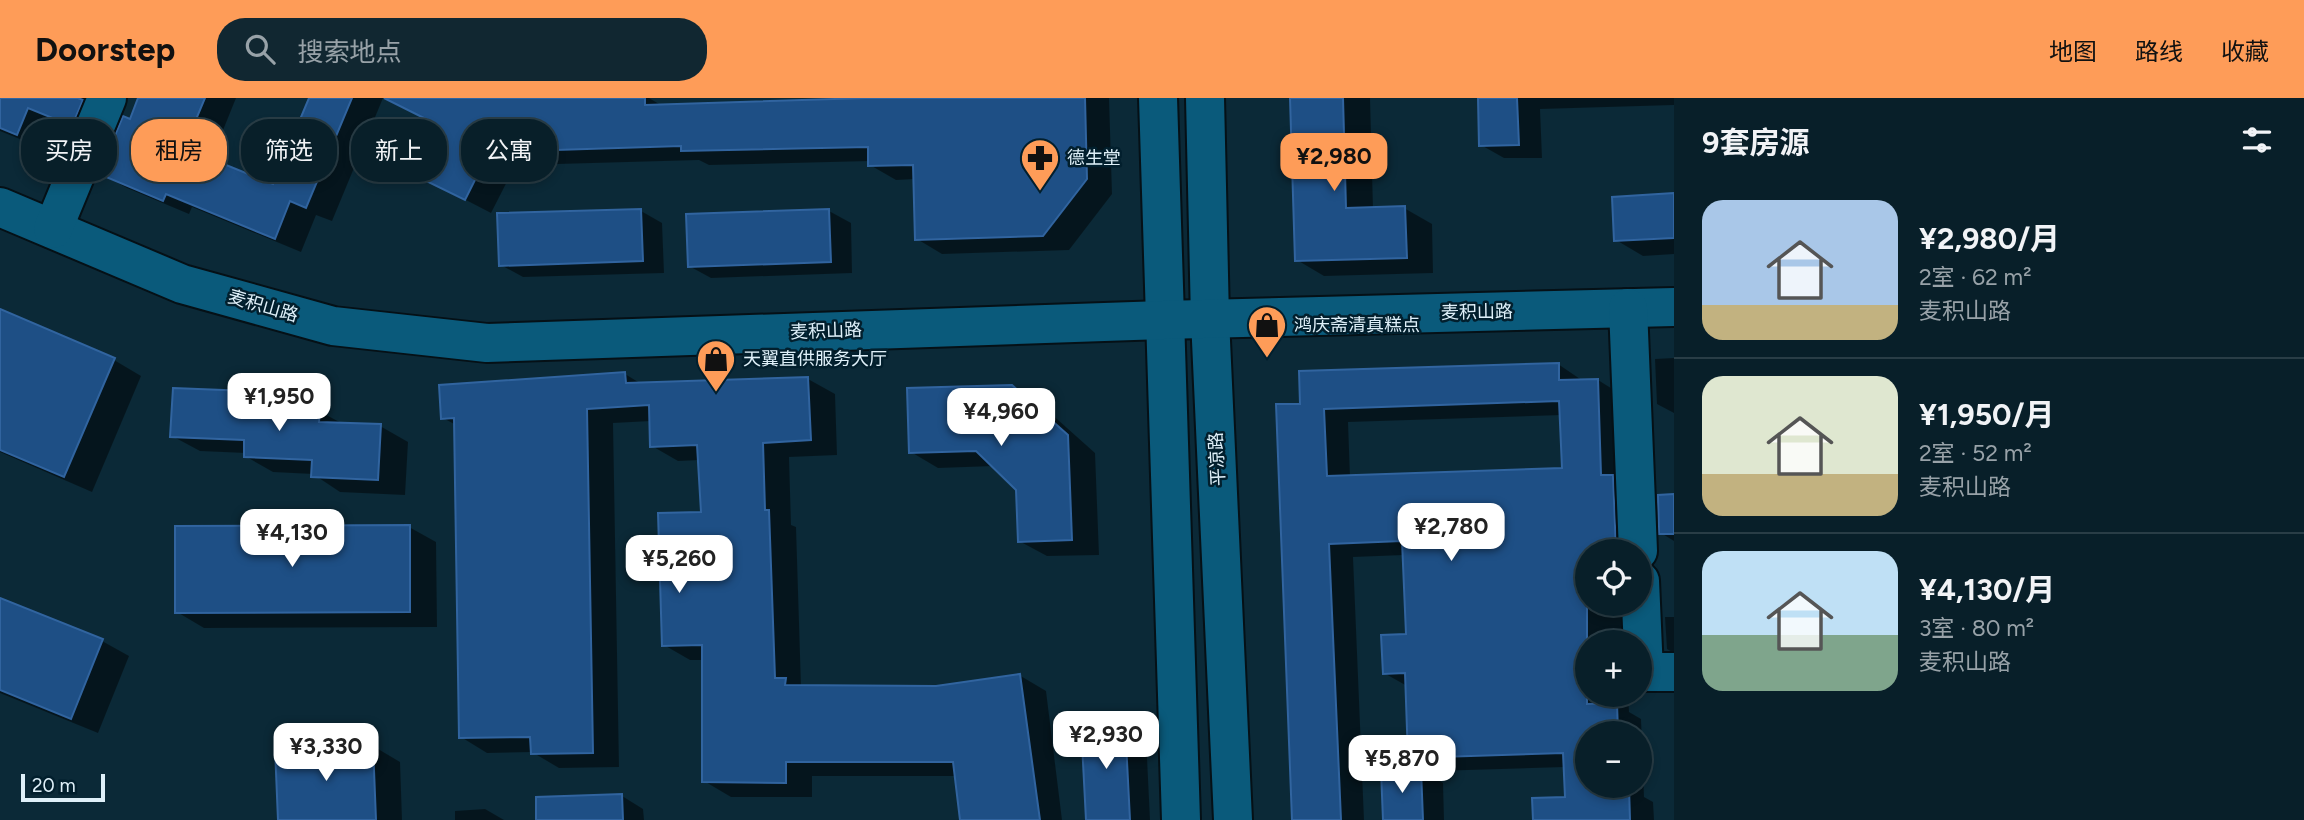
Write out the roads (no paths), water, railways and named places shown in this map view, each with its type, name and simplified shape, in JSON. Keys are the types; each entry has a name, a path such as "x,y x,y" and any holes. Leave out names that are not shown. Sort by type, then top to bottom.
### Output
{"street":[{"path":"53,229 107,98"},
{"path":"1158,98 1181,820"},
{"name":"平凉路","path":"1205,98 1210,319 1233,820"},
{"name":"麦积山路","path":"0,206 182,284 333,326 487,343 1163,320 1674,307"},
{"path":"1628,308 1638,539"},
{"path":"1642,616 1644,672 1674,672"}],"place":[{"name":"德生堂","path":"1040,192"},
{"name":"鸿庆斋清真糕点","path":"1267,359"},
{"name":"天翼直供服务大厅","path":"716,393"}]}
